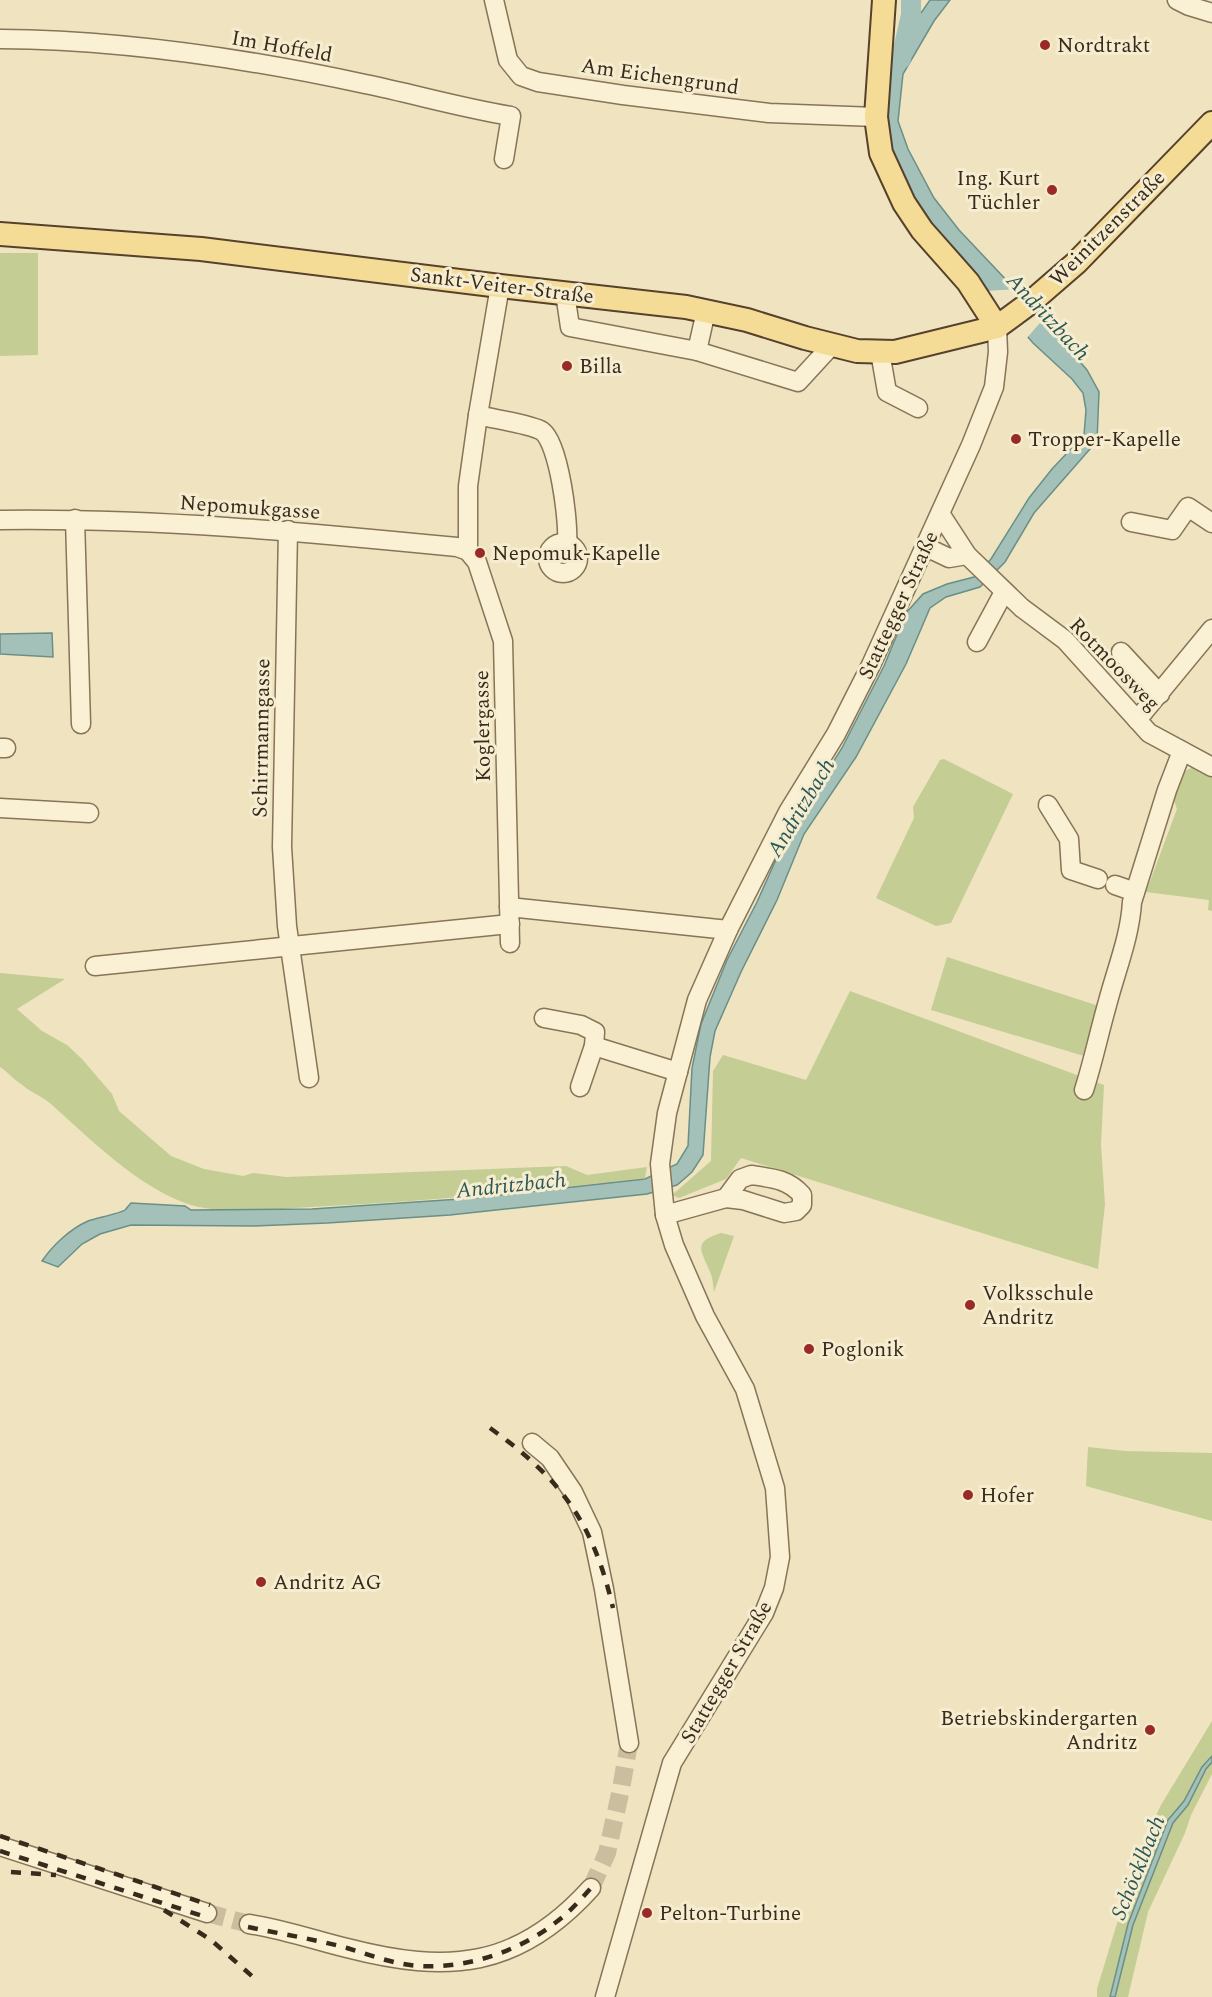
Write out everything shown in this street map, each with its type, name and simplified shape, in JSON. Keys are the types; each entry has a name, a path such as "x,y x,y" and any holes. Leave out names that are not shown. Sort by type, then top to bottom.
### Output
{"main road":[{"path":"884,0 876,117 881,153 904,203 922,230 1003,323"},
{"name":"Weinitzenstraße","path":"1003,323 1031,302 1076,262 1212,123"},
{"name":"Sankt-Veiter-Straße","path":"0,234 201,249 686,307 771,326 857,351 896,352 1003,323"}],"street":[{"name":"Am Eichengrund","path":"494,0 508,60 521,76 538,82 769,113 876,117"},
{"path":"1177,0 1212,13"},
{"name":"Im Hoffeld","path":"0,39 43,39 154,47 304,72 511,116 504,159"},
{"name":"Koglergasse","path":"500,286 468,486 468,551 477,562 503,641 510,942"},
{"path":"565,293 570,327 697,351 798,382 832,345"},
{"path":"697,351 706,311"},
{"name":"Stattegger Straße","path":"605,1997 672,1763 765,1613 774,1588 780,1557 775,1488 745,1389 705,1316 674,1245 665,1215 660,1164 667,1113 697,1000 728,930 788,812 841,724 941,515 994,387 1003,323"},
{"path":"880,352 887,392 918,408"},
{"path":"478,416 540,430 548,437 555,453 566,514 567,544"},
{"path":"1131,522 1172,530 1188,507 1212,523"},
{"name":"Rotmoosweg","path":"941,515 973,560 1022,608 1065,640 1149,733 1212,767"},
{"path":"75,519 81,724"},
{"name":"Nepomukgasse","path":"0,520 75,519 288,530 457,547 468,551"},
{"name":"Schirrmanngasse","path":"288,530 282,847 290,946 309,1078"},
{"path":"926,547 949,558 973,560"},
{"path":"977,642 1001,588"},
{"path":"1137,720 1212,629"},
{"path":"1121,652 1160,694"},
{"path":"1084,1090 1131,920 1135,892 1167,790 1182,751"},
{"path":"1048,804 1069,839 1071,870 1098,879"},
{"path":"0,808 88,813"},
{"path":"1115,885 1135,892"},
{"path":"94,966 290,946 509,916 728,930"},
{"path":"544,1018 581,1026 595,1032 594,1046 580,1087"},
{"path":"594,1046 678,1072"},
{"path":"665,1215 726,1198"},
{"path":"532,1443 550,1458 573,1492 592,1532 604,1589 629,1743"},
{"path":"0,1846 207,1913"},
{"path":"249,1924 414,1962 443,1963 479,1960 523,1944 556,1923 591,1888"}],"green space":[{"path":"0,253 38,253 38,355 0,356"},
{"path":"944,759 1013,794 951,923 936,926 876,898 914,818 913,807 940,760"},
{"path":"1195,766 1212,776 1212,911 1208,910 1209,900 1146,892 1177,809 1172,795 1181,773"},
{"path":"947,957 1099,1006 1084,1056 931,1010"},
{"path":"0,973 65,979 17,1009 42,1031 67,1045 82,1059 112,1094 119,1111 171,1156 204,1169 243,1176 253,1173 286,1177 566,1166 587,1175 647,1167 645,1178 437,1199 264,1210 231,1211 185,1203 131,1173 47,1101 0,1067"},
{"path":"850,991 1104,1085 1101,1145 1105,1204 1098,1269 741,1158 726,1179 679,1198 672,1195 711,1161 713,1071 723,1055 806,1080"},
{"path":"721,1233 734,1236 714,1292 712,1277 701,1248 702,1243 706,1240"},
{"path":"1088,1447 1125,1451 1212,1453 1212,1521 1086,1486"},
{"path":"1212,1721 1212,1756 1202,1767 1184,1801 1168,1821 1128,1924 1110,1997 1097,1997 1097,1989 1139,1851 1161,1805"},
{"path":"1212,1762 1212,1774 1191,1815 1185,1833 1148,1912 1128,1997 1115,1997 1133,1925 1173,1823 1188,1805 1206,1769"}],"water":[{"path":"930,0 950,0 934,21 903,74 898,121 908,149 934,198 959,230 1045,321 1087,370 1099,392 1097,441 1034,513 1005,562 980,587 946,597 930,608 906,664 856,757 804,834 777,900 715,1031 710,1057 703,1155 692,1172 677,1185 647,1194 450,1215 254,1226 131,1225 100,1234 82,1244 58,1267 42,1261 57,1243 75,1228 88,1221 123,1211 131,1203 185,1206 191,1210 312,1209 475,1198 645,1179 677,1164 688,1146 692,1068 701,1024 727,960 757,902 787,835 842,748 884,666 906,613 923,594 947,584 974,577 991,559 1029,498 1084,435 1086,410 1083,393 1072,379 1033,343 924,215 905,188 890,150 884,115 887,73 893,53"},
{"path":"52,633 53,657 0,654 0,634"},
{"name":"Schöcklbach","path":"1212,1756 1212,1762 1206,1769 1188,1805 1173,1823 1133,1925 1115,1997 1110,1997 1128,1924 1168,1820 1184,1801 1202,1767"}],"pier":[{"path":"1019,289 1045,317 1026,339 985,291"}],"waterway":[{"path":"901,59 911,15 911,0"}],"tunnel":[{"path":"591,1888 607,1853 629,1743"},
{"path":"207,1913 249,1924"}],"railway":[{"path":"490,1428 536,1466 571,1505 595,1551 613,1608"},
{"path":"0,1836 210,1905"},
{"path":"0,1851 206,1917"},
{"path":"11,1872 56,1875"},
{"path":"248,1927 310,1939 400,1963 418,1966 454,1965 490,1957 525,1942 560,1919 591,1888"},
{"path":"164,1910 211,1940 253,1977"}],"place":[{"name":"Nordtrakt","path":"1045,45"},
{"name":"Ing. Kurt Tüchler","path":"1052,190"},
{"name":"Billa","path":"567,366"},
{"name":"Tropper-Kapelle","path":"1016,439"},
{"name":"Nepomuk-Kapelle","path":"480,553"},
{"name":"Volksschule Andritz","path":"970,1305"},
{"name":"Poglonik","path":"809,1349"},
{"name":"Hofer","path":"968,1495"},
{"name":"Andritz AG","path":"261,1582"},
{"name":"Betriebskindergarten Andritz","path":"1150,1730"},
{"name":"Pelton-Turbine","path":"647,1913"}],"water label":[{"name":"Andritzbach","path":"1049,316"},
{"name":"Andritzbach","path":"800,807"},
{"name":"Andritzbach","path":"511,1184"}]}
